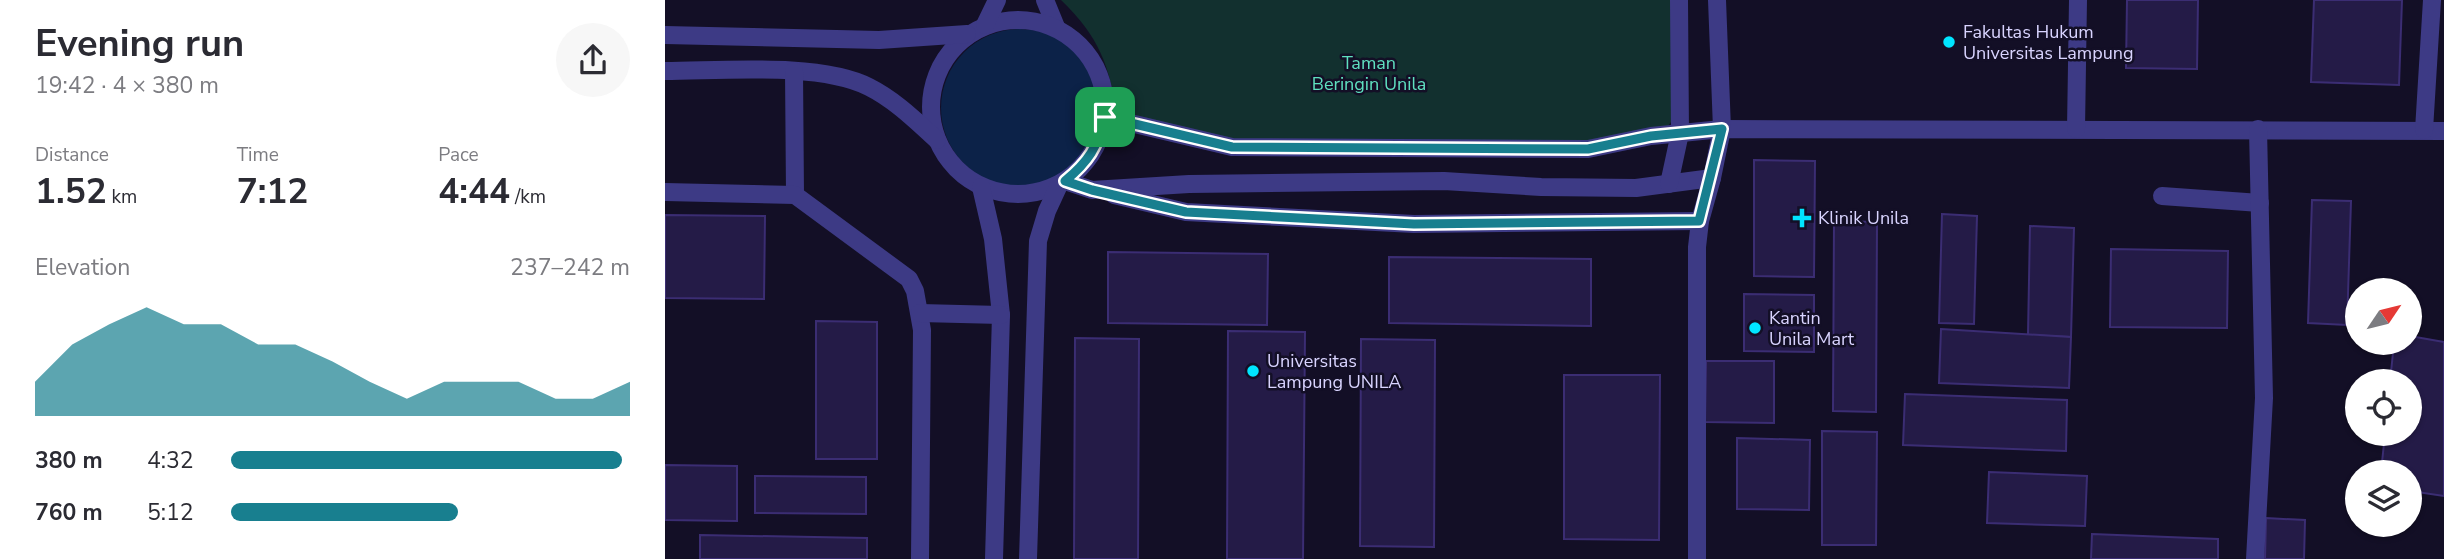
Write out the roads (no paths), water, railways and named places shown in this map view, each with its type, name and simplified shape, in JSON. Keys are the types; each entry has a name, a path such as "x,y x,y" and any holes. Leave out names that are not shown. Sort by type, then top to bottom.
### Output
{"street":[{"path":"985,24 997,0"},
{"path":"1045,0 1056,27"},
{"path":"1669,184 1680,133 1679,0"},
{"path":"1697,559 1697,260 1699,221 1722,129 1717,0"},
{"path":"2076,129 2078,0"},
{"path":"2424,130 2432,0"},
{"path":"1008,19 1033,20 1056,27 1085,49 1102,81 1105,117 1099,142 1085,164 1062,183 1034,194 1007,194 981,187 963,175 947,159 937,140 930,101 941,64 967,34 985,24 1008,19"},
{"path":"665,35 879,40 967,34"},
{"path":"665,71 795,71 824,74 867,86 910,115 937,140"},
{"path":"795,71 795,195"},
{"path":"1105,117 1232,147 1588,149 1680,133 1722,129 2444,131"},
{"path":"2255,559 2264,398 2258,130"},
{"path":"1092,190 1189,184 1444,181 1636,188 1711,178"},
{"path":"1062,183 1186,212 1414,224 1699,221"},
{"path":"1028,559 1038,241 1047,211 1062,183"},
{"path":"981,187 993,239 1001,315 994,559"},
{"path":"665,192 795,195 909,279 915,291 922,330 920,559"},
{"path":"2162,196 2260,203"},
{"path":"920,313 1001,315"}],"water":[{"path":"1020,29 1050,35 1076,52 1093,78 1099,108 1093,138 1076,164 1050,181 1020,187 990,181 964,164 947,138 941,108 947,78 964,52 990,35"}],"place":[{"name":"Fakultas Hukum Universitas Lampung","path":"1949,42"},
{"name":"Klinik Unila","path":"1802,218"},
{"name":"Kantin Unila Mart","path":"1755,328"},
{"name":"Universitas Lampung UNILA","path":"1253,371"}],"park label":[{"name":"Taman Beringin Unila","path":"1369,73"}]}
